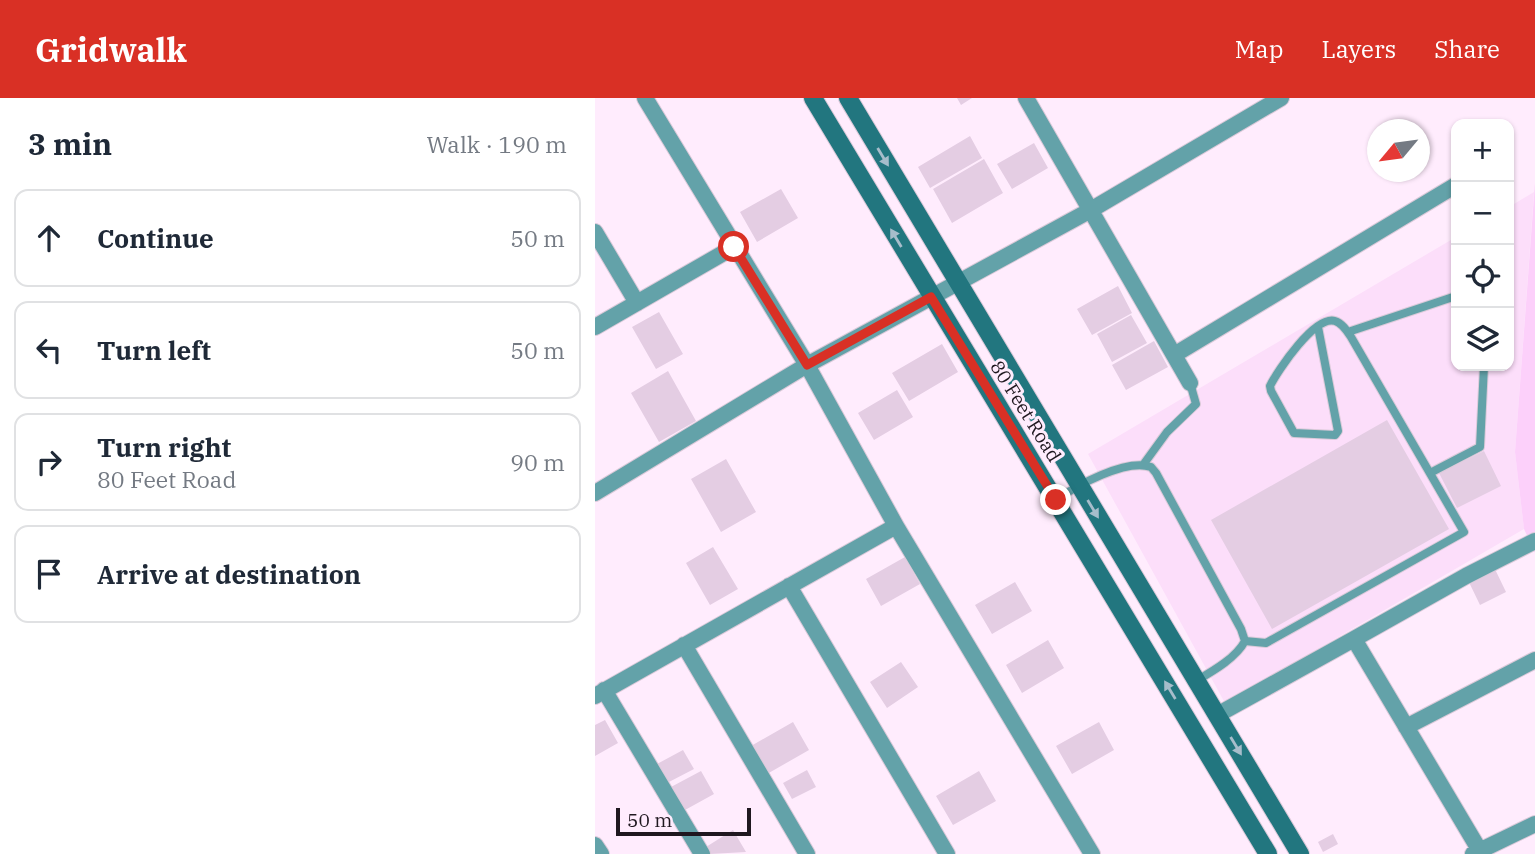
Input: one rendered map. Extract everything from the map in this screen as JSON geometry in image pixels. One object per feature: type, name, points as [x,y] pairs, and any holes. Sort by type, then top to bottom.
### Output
[{"type":"main road","name":"80 Feet Road","points":[[813,98],[1268,854]]},
{"type":"main road","name":"80 Feet Road","points":[[848,98],[1300,854]]},
{"type":"street","points":[[645,98],[807,365],[896,526],[1092,854]]},
{"type":"street","points":[[1026,98],[1190,383]]},
{"type":"street","points":[[595,493],[807,365],[1089,211],[1281,98]]},
{"type":"street","points":[[1174,355],[1451,189]]},
{"type":"street","points":[[595,232],[637,303]]},
{"type":"street","points":[[595,327],[734,247]]},
{"type":"street","points":[[702,854],[600,693],[896,526]]},
{"type":"street","points":[[1217,715],[1466,576],[1535,541]]},
{"type":"street","points":[[789,586],[947,854]]},
{"type":"street","points":[[1355,639],[1476,853],[1535,824]]},
{"type":"street","points":[[684,645],[807,854]]},
{"type":"street","points":[[1406,727],[1535,660]]},
{"type":"street","points":[[595,845],[601,854]]},
{"type":"lane","points":[[1348,332],[1451,298]]},
{"type":"lane","points":[[1245,641],[1266,643],[1464,532],[1348,332],[1335,321],[1318,327],[1305,335],[1270,388],[1294,433],[1335,435],[1338,431],[1318,327]]},
{"type":"lane","points":[[1430,473],[1480,447],[1484,371]]},
{"type":"lane","points":[[1143,465],[1167,432],[1196,404],[1190,383]]},
{"type":"lane","points":[[1056,500],[1079,485],[1135,465],[1151,467],[1156,473],[1245,641],[1214,671],[1196,681]]},
{"type":"shaded area","points":[[1535,183],[1535,553],[1524,529],[1515,452]]},
{"type":"shaded area","points":[[1534,192],[1515,452],[1524,529],[1225,703],[1088,454],[1451,240],[1451,371],[1514,371],[1514,204]]},
{"type":"building","points":[[957,98],[972,98],[961,105]]},
{"type":"building","points":[[970,136],[982,158],[930,188],[918,167]]},
{"type":"building","points":[[1034,143],[1048,168],[1012,189],[997,164]]},
{"type":"building","points":[[984,159],[1003,193],[952,223],[933,189]]},
{"type":"building","points":[[781,189],[798,218],[757,242],[740,212]]},
{"type":"building","points":[[1118,286],[1132,313],[1092,335],[1077,309]]},
{"type":"building","points":[[659,312],[683,354],[656,369],[632,327]]},
{"type":"building","points":[[1131,315],[1147,343],[1112,362],[1097,334]]},
{"type":"building","points":[[1154,341],[1168,367],[1126,390],[1112,365]]},
{"type":"building","points":[[942,344],[958,372],[909,401],[892,373]]},
{"type":"building","points":[[668,371],[696,421],[659,442],[631,393]]},
{"type":"building","points":[[897,390],[913,417],[874,440],[858,413]]},
{"type":"building","points":[[1387,420],[1449,529],[1272,629],[1211,520]]},
{"type":"building","points":[[1484,451],[1501,486],[1457,508],[1439,473]]},
{"type":"building","points":[[726,459],[756,512],[721,532],[691,479]]},
{"type":"building","points":[[713,547],[738,589],[710,605],[686,563]]},
{"type":"building","points":[[905,557],[920,584],[881,606],[866,579]]},
{"type":"building","points":[[1492,563],[1506,592],[1480,605],[1466,576]]},
{"type":"building","points":[[1015,582],[1032,611],[992,634],[975,605]]},
{"type":"building","points":[[1048,640],[1064,668],[1022,693],[1006,665]]},
{"type":"building","points":[[901,662],[918,687],[887,708],[870,682]]},
{"type":"building","points":[[605,720],[618,743],[595,756],[595,725]]},
{"type":"building","points":[[793,722],[809,750],[767,774],[751,746]]},
{"type":"building","points":[[1099,722],[1114,750],[1072,774],[1056,746]]},
{"type":"building","points":[[683,750],[694,769],[667,783],[657,764]]},
{"type":"building","points":[[807,770],[816,787],[792,799],[783,783]]},
{"type":"building","points":[[701,771],[714,794],[685,810],[671,787]]},
{"type":"building","points":[[979,771],[996,801],[953,825],[936,796]]},
{"type":"building","points":[[733,830],[746,852],[710,854],[706,847]]},
{"type":"building","points":[[1333,834],[1338,844],[1323,852],[1318,842]]},
{"type":"route","points":[[734,247],[807,365],[931,297],[1056,500]]}]
